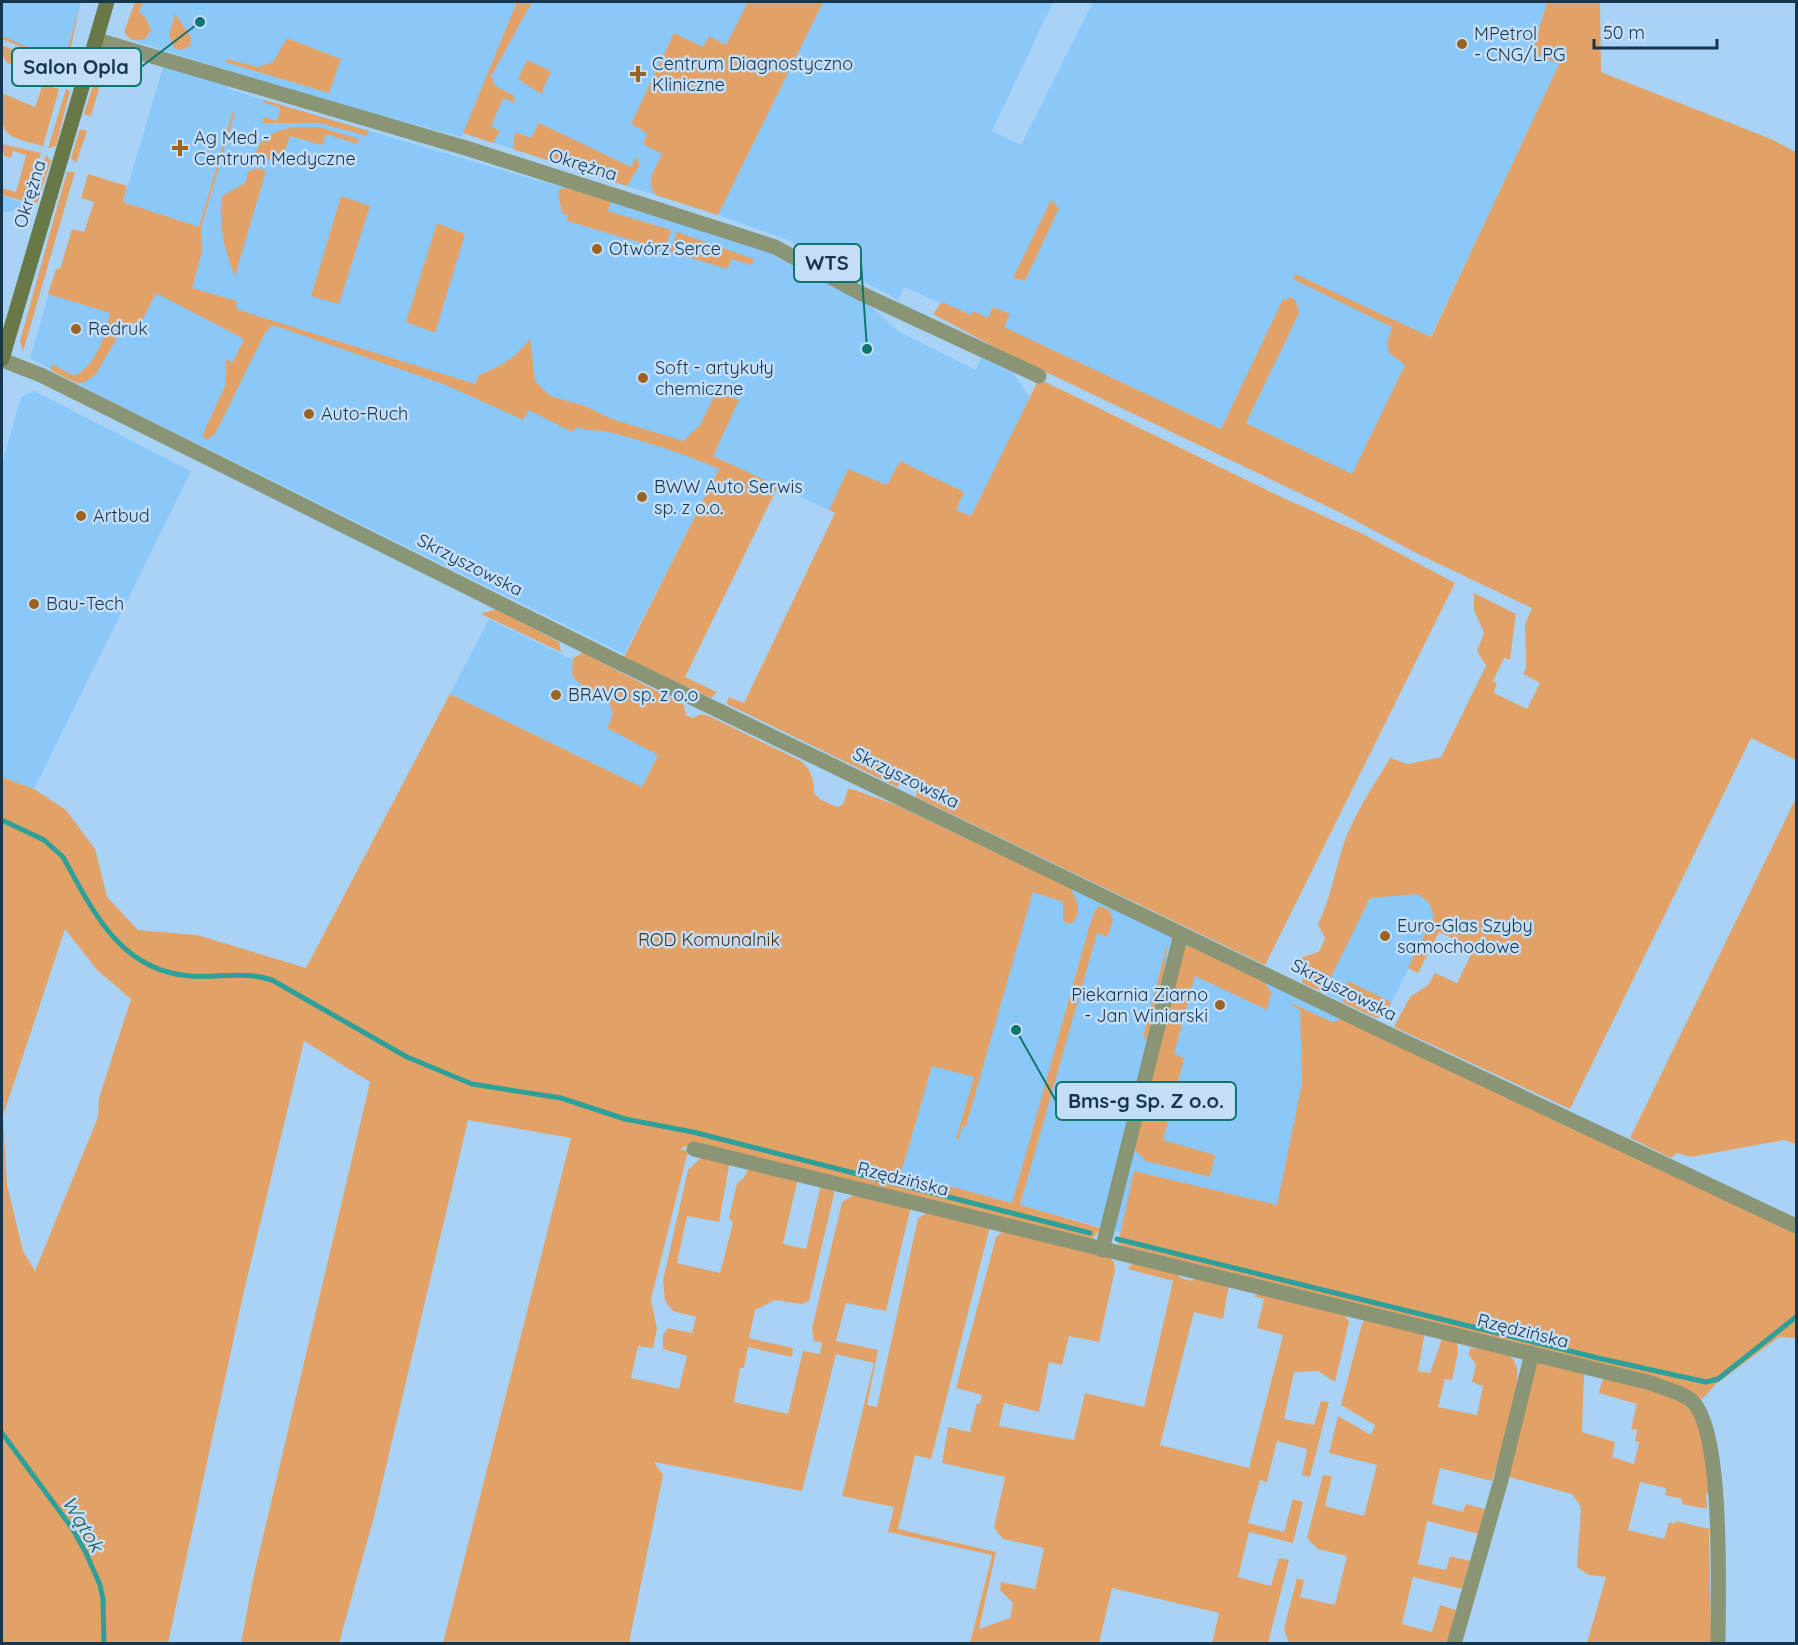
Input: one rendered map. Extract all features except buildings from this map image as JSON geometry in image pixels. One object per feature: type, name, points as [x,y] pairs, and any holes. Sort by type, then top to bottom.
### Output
[{"type":"street","name":"Okrężna","points":[[2,360],[107,2]]},
{"type":"street","name":"Okrężna","points":[[97,40],[469,149],[775,247],[860,293],[1040,376]]},
{"type":"street","name":"Skrzyszowska","points":[[2,360],[41,375],[606,656],[1181,934],[1797,1226]]},
{"type":"street","points":[[1102,1250],[1181,934]]},
{"type":"street","name":"Rzędzińska","points":[[694,1149],[1651,1383],[1693,1401],[1704,1420],[1712,1456],[1718,1644]]},
{"type":"street","points":[[1454,1644],[1501,1480],[1532,1353]]},
{"type":"shaded area","points":[[2,2],[81,2],[64,64],[2,36]]},
{"type":"shaded area","points":[[135,2],[1053,2],[992,131],[1021,145],[1093,2],[1547,2],[1532,53],[1560,63],[1354,498],[905,287],[898,300],[788,240],[718,215],[463,133],[461,137],[310,96],[131,40],[124,32]]},
{"type":"shaded area","points":[[163,67],[227,86],[228,89],[536,180],[625,203],[752,244],[864,300],[898,331],[976,370],[981,358],[1013,373],[1030,398],[946,565],[724,461],[624,654],[101,396],[30,358],[56,269],[135,284],[123,202]]},
{"type":"shaded area","points":[[2,195],[23,203],[27,202],[21,209],[2,213]]},
{"type":"shaded area","points":[[34,391],[191,471],[34,789],[2,777],[2,464],[21,397]]},
{"type":"shaded area","points":[[489,619],[679,712],[642,787],[450,694]]},
{"type":"shaded area","points":[[1389,860],[1448,888],[1385,1016],[1376,1018],[1320,991],[1326,987]]},
{"type":"shaded area","points":[[1035,871],[1514,1098],[1352,1290],[1119,1232],[901,1173],[932,1066],[973,1076]]},
{"type":"green space","points":[[135,2],[143,2],[139,12],[146,18],[151,30],[145,39],[131,40],[124,32]]},
{"type":"green space","points":[[517,2],[532,2],[491,76],[495,86],[513,95],[515,103],[503,98],[491,126],[500,131],[493,143],[463,133]]},
{"type":"green space","points":[[748,2],[823,2],[718,215],[656,195],[651,180],[662,154],[643,144],[647,133],[631,124],[674,33],[703,47],[709,36],[726,45]]},
{"type":"green space","points":[[1547,2],[1600,2],[1601,72],[1771,139],[1796,152],[1796,760],[1751,738],[1570,1109],[1394,1027],[1410,997],[1428,985],[1435,973],[1457,983],[1474,949],[1439,932],[1418,973],[1408,968],[1434,916],[1429,903],[1418,894],[1370,898],[1326,987],[1320,991],[1302,983],[1305,965],[1300,962],[1303,957],[1319,952],[1325,938],[1318,924],[1329,896],[1346,837],[1363,802],[1390,758],[1408,764],[1441,757],[1486,666],[1477,651],[1484,633],[1474,610],[1474,593],[1516,614],[1510,660],[1504,658],[1493,681],[1497,683],[1494,693],[1527,709],[1540,683],[1523,674],[1526,668],[1525,624],[1532,608],[1418,554],[1343,514],[1004,352],[933,314],[942,302],[971,315],[973,311],[988,318],[993,307],[1010,314],[1004,327],[1221,429],[1282,301],[1291,297],[1296,301],[1299,313],[1246,423],[1352,474],[1405,365],[1389,353],[1387,342],[1392,327],[1293,279],[1295,274],[1431,337],[1559,64],[1532,53]]},
{"type":"green space","points":[[80,5],[67,66],[2,39],[2,36],[64,63]]},
{"type":"green space","points":[[175,14],[191,37],[190,46],[181,50],[174,48],[169,35]]},
{"type":"green space","points":[[287,38],[341,59],[329,93],[225,62],[227,59],[258,67],[273,62]]},
{"type":"green space","points":[[2,45],[58,70],[64,74],[62,79],[7,63],[2,54]]},
{"type":"green space","points":[[109,54],[91,116],[84,114],[100,63]]},
{"type":"green space","points":[[527,60],[551,71],[541,94],[518,79]]},
{"type":"green space","points":[[43,84],[59,89],[43,146],[11,136],[6,132],[2,118],[2,93],[35,107]]},
{"type":"green space","points":[[66,89],[70,91],[56,146],[48,148]]},
{"type":"green space","points":[[264,100],[369,131],[367,136],[319,123],[262,123],[264,117],[277,121],[280,108],[263,102]]},
{"type":"green space","points":[[233,110],[234,116],[201,228],[202,252],[192,288],[237,301],[236,309],[475,384],[479,375],[508,361],[530,338],[535,381],[550,396],[585,406],[612,419],[683,441],[700,425],[716,392],[739,400],[713,456],[778,486],[685,677],[717,692],[711,698],[624,657],[719,469],[665,448],[609,432],[577,427],[572,432],[529,410],[523,420],[446,385],[276,326],[270,327],[264,335],[215,434],[207,439],[202,436],[225,386],[226,359],[233,362],[244,339],[156,293],[142,321],[121,331],[96,374],[85,382],[76,383],[51,370],[52,364],[74,376],[82,371],[99,349],[110,313],[48,294],[56,269],[60,269],[72,229],[84,232],[94,202],[81,198],[88,174],[127,186],[123,202],[199,227]]},
{"type":"green space","points":[[539,123],[631,167],[637,156],[639,166],[627,186],[513,149],[515,132],[531,138]]},
{"type":"green space","points":[[296,127],[319,127],[359,139],[357,144],[326,134],[322,145],[290,136],[281,162],[255,156],[265,138],[276,132]]},
{"type":"green space","points":[[80,129],[87,131],[76,163],[71,158]]},
{"type":"green space","points":[[2,144],[41,153],[27,202],[2,195],[2,188],[16,192],[26,155],[13,151],[11,158],[4,156]]},
{"type":"green space","points":[[46,155],[51,161],[37,203],[32,202]]},
{"type":"green space","points":[[256,168],[266,171],[235,276],[223,237],[222,196],[245,183],[248,172]]},
{"type":"green space","points":[[67,172],[75,172],[23,352],[20,341]]},
{"type":"green space","points":[[566,188],[611,199],[608,211],[671,230],[665,250],[567,221],[568,215],[562,213],[558,193],[560,189]]},
{"type":"green space","points":[[341,196],[370,206],[339,304],[311,296]]},
{"type":"green space","points":[[1051,200],[1059,208],[1025,281],[1013,278]]},
{"type":"green space","points":[[437,223],[465,234],[435,333],[406,322]]},
{"type":"green space","points":[[677,232],[754,259],[752,265],[731,259],[728,269],[670,252]]},
{"type":"green space","points":[[1039,379],[1279,496],[1361,533],[1455,583],[1265,965],[916,797],[917,789],[902,781],[897,787],[727,704],[728,697],[744,703],[835,513],[829,510],[848,469],[887,485],[900,461],[964,492],[956,510],[971,516]]},
{"type":"green space","points":[[496,609],[559,642],[561,652],[481,614]]},
{"type":"green space","name":"ROD Komunalnik","points":[[583,653],[684,705],[686,715],[693,718],[701,714],[709,716],[801,761],[812,776],[814,793],[821,800],[838,807],[843,804],[848,789],[855,790],[896,805],[1070,888],[1077,902],[1078,911],[1071,924],[1063,921],[1063,902],[1033,892],[966,1126],[962,1126],[959,1139],[956,1139],[974,1077],[932,1066],[901,1173],[1012,1203],[1095,910],[1100,906],[1109,910],[1113,920],[1107,937],[1097,933],[1020,1205],[1101,1228],[1093,1238],[1079,1238],[692,1143],[680,1149],[688,1151],[651,1299],[657,1329],[653,1348],[638,1346],[631,1378],[679,1389],[687,1356],[663,1349],[663,1335],[668,1328],[692,1333],[696,1317],[673,1311],[665,1301],[663,1280],[688,1170],[704,1155],[730,1161],[719,1222],[687,1216],[677,1263],[720,1273],[733,1223],[729,1218],[737,1183],[743,1179],[750,1166],[798,1178],[783,1244],[806,1249],[821,1184],[832,1186],[834,1194],[809,1301],[801,1304],[775,1300],[755,1310],[749,1338],[793,1348],[792,1357],[748,1347],[744,1368],[740,1368],[734,1402],[788,1414],[803,1351],[820,1354],[822,1343],[814,1341],[812,1328],[842,1202],[857,1193],[911,1206],[886,1311],[846,1303],[836,1341],[878,1350],[867,1405],[877,1407],[918,1218],[931,1211],[990,1226],[931,1459],[915,1455],[898,1529],[996,1552],[979,1629],[1010,1618],[1013,1603],[1000,1590],[1001,1582],[1035,1589],[1044,1548],[1003,1539],[994,1528],[1005,1477],[942,1463],[948,1427],[970,1432],[977,1403],[980,1404],[982,1395],[956,1388],[996,1237],[1005,1230],[1108,1256],[1114,1262],[1115,1270],[1099,1342],[1069,1336],[1062,1365],[1049,1362],[1039,1412],[1004,1403],[999,1426],[1074,1440],[1085,1393],[1144,1407],[1173,1281],[1128,1269],[1133,1262],[1178,1272],[1180,1278],[1191,1281],[1199,1277],[1229,1284],[1223,1319],[1194,1312],[1160,1445],[1249,1468],[1283,1335],[1257,1328],[1264,1299],[1253,1296],[1265,1292],[1345,1315],[1349,1322],[1335,1382],[1318,1371],[1294,1372],[1284,1419],[1314,1425],[1321,1401],[1329,1402],[1310,1477],[1302,1475],[1307,1449],[1277,1441],[1267,1482],[1260,1480],[1248,1523],[1284,1532],[1293,1499],[1303,1502],[1293,1543],[1249,1532],[1238,1577],[1271,1586],[1279,1558],[1289,1560],[1268,1643],[1212,1643],[1219,1613],[1112,1588],[1099,1643],[970,1643],[992,1555],[888,1532],[894,1507],[842,1496],[874,1363],[836,1354],[802,1491],[654,1462],[663,1475],[629,1643],[443,1643],[571,1138],[468,1120],[375,1513],[339,1643],[241,1643],[253,1579],[370,1082],[304,1041],[244,1291],[168,1643],[2,1643],[2,777],[34,789],[66,810],[95,849],[107,897],[138,930],[197,935],[306,968],[450,694],[642,787],[658,755],[607,728],[611,719],[611,708],[572,675],[573,658]],"holes":[[[65,929],[97,970],[131,999],[99,1098],[98,1117],[35,1271],[23,1251],[7,1185],[3,1116]]]},
{"type":"green space","points":[[1796,798],[1796,1144],[1784,1140],[1691,1157],[1677,1153],[1671,1158],[1630,1138]]},
{"type":"green space","points":[[1168,941],[1160,1002],[1149,1039],[1143,1037]]},
{"type":"green space","points":[[1188,944],[1263,979],[1271,993],[1267,1010],[1195,976],[1174,1054],[1184,1058],[1163,1140],[1215,1155],[1210,1177],[1146,1161],[1132,1147],[1182,952]]},
{"type":"green space","points":[[1348,981],[1391,1002],[1385,1016],[1376,1018],[1344,1003],[1341,995]]},
{"type":"green space","points":[[1289,1002],[1332,1022],[1347,1018],[1796,1234],[1796,1338],[1779,1337],[1715,1385],[1702,1399],[1675,1385],[1129,1249],[1118,1244],[1134,1171],[1277,1205],[1302,1083],[1300,1011]]},
{"type":"green space","points":[[1368,1317],[1425,1331],[1418,1371],[1430,1373],[1443,1336],[1457,1339],[1458,1352],[1452,1380],[1445,1379],[1438,1407],[1477,1415],[1483,1386],[1472,1382],[1476,1364],[1468,1354],[1471,1348],[1497,1350],[1507,1354],[1516,1366],[1516,1397],[1512,1416],[1492,1481],[1440,1468],[1432,1504],[1463,1512],[1466,1504],[1485,1509],[1478,1534],[1427,1521],[1418,1564],[1446,1570],[1450,1556],[1470,1561],[1462,1589],[1413,1577],[1402,1624],[1432,1632],[1440,1605],[1456,1610],[1447,1643],[1289,1643],[1284,1629],[1297,1578],[1304,1580],[1300,1597],[1335,1605],[1347,1556],[1318,1549],[1307,1538],[1323,1475],[1332,1476],[1325,1506],[1364,1516],[1377,1465],[1329,1453],[1338,1416],[1371,1435],[1375,1425],[1341,1405],[1362,1323]]},
{"type":"green space","points":[[1538,1359],[1584,1373],[1582,1432],[1615,1442],[1612,1457],[1634,1464],[1639,1442],[1635,1441],[1637,1430],[1631,1429],[1637,1404],[1599,1393],[1602,1381],[1608,1376],[1660,1391],[1684,1404],[1693,1412],[1702,1431],[1705,1448],[1709,1492],[1706,1494],[1707,1509],[1682,1504],[1682,1499],[1665,1495],[1666,1488],[1640,1482],[1628,1530],[1664,1539],[1669,1522],[1675,1524],[1676,1521],[1709,1529],[1711,1643],[1587,1643],[1606,1577],[1589,1575],[1577,1567],[1581,1507],[1572,1494],[1506,1476]]},
{"type":"waterway","points":[[2,820],[44,840],[63,857],[86,898],[112,935],[145,963],[166,972],[190,976],[241,975],[272,980],[407,1057],[472,1084],[561,1098],[625,1119],[693,1132],[1090,1233]]},
{"type":"waterway","points":[[1117,1239],[1598,1358],[1706,1382],[1718,1379],[1796,1317]]},
{"type":"waterway","name":"Wątok","points":[[2,1433],[72,1528],[86,1553],[100,1585],[103,1599],[104,1644]]},
{"type":"place","name":"Salon Opla","points":[[200,22]]},
{"type":"place","name":"MPetrol - CNG/LPG","points":[[1462,44]]},
{"type":"place","name":"Centrum Diagnostyczno Kliniczne","points":[[638,74]]},
{"type":"place","name":"Ag Med - Centrum Medyczne","points":[[180,148]]},
{"type":"place","name":"Otwórz Serce","points":[[597,249]]},
{"type":"place","name":"Redruk","points":[[76,329]]},
{"type":"place","name":"WTS","points":[[867,349]]},
{"type":"place","name":"Soft - artykuły chemiczne","points":[[643,378]]},
{"type":"place","name":"Auto-Ruch","points":[[309,414]]},
{"type":"place","name":"BWW Auto Serwis sp. z o.o.","points":[[642,497]]},
{"type":"place","name":"Artbud","points":[[81,516]]},
{"type":"place","name":"Bau-Tech","points":[[34,604]]},
{"type":"place","name":"BRAVO sp. z o.o","points":[[556,695]]},
{"type":"place","name":"Euro-Glas Szyby samochodowe","points":[[1385,936]]},
{"type":"place","name":"Piekarnia Ziarno - Jan Winiarski","points":[[1220,1005]]},
{"type":"place","name":"Bms-g Sp. Z o.o.","points":[[1016,1030]]}]
